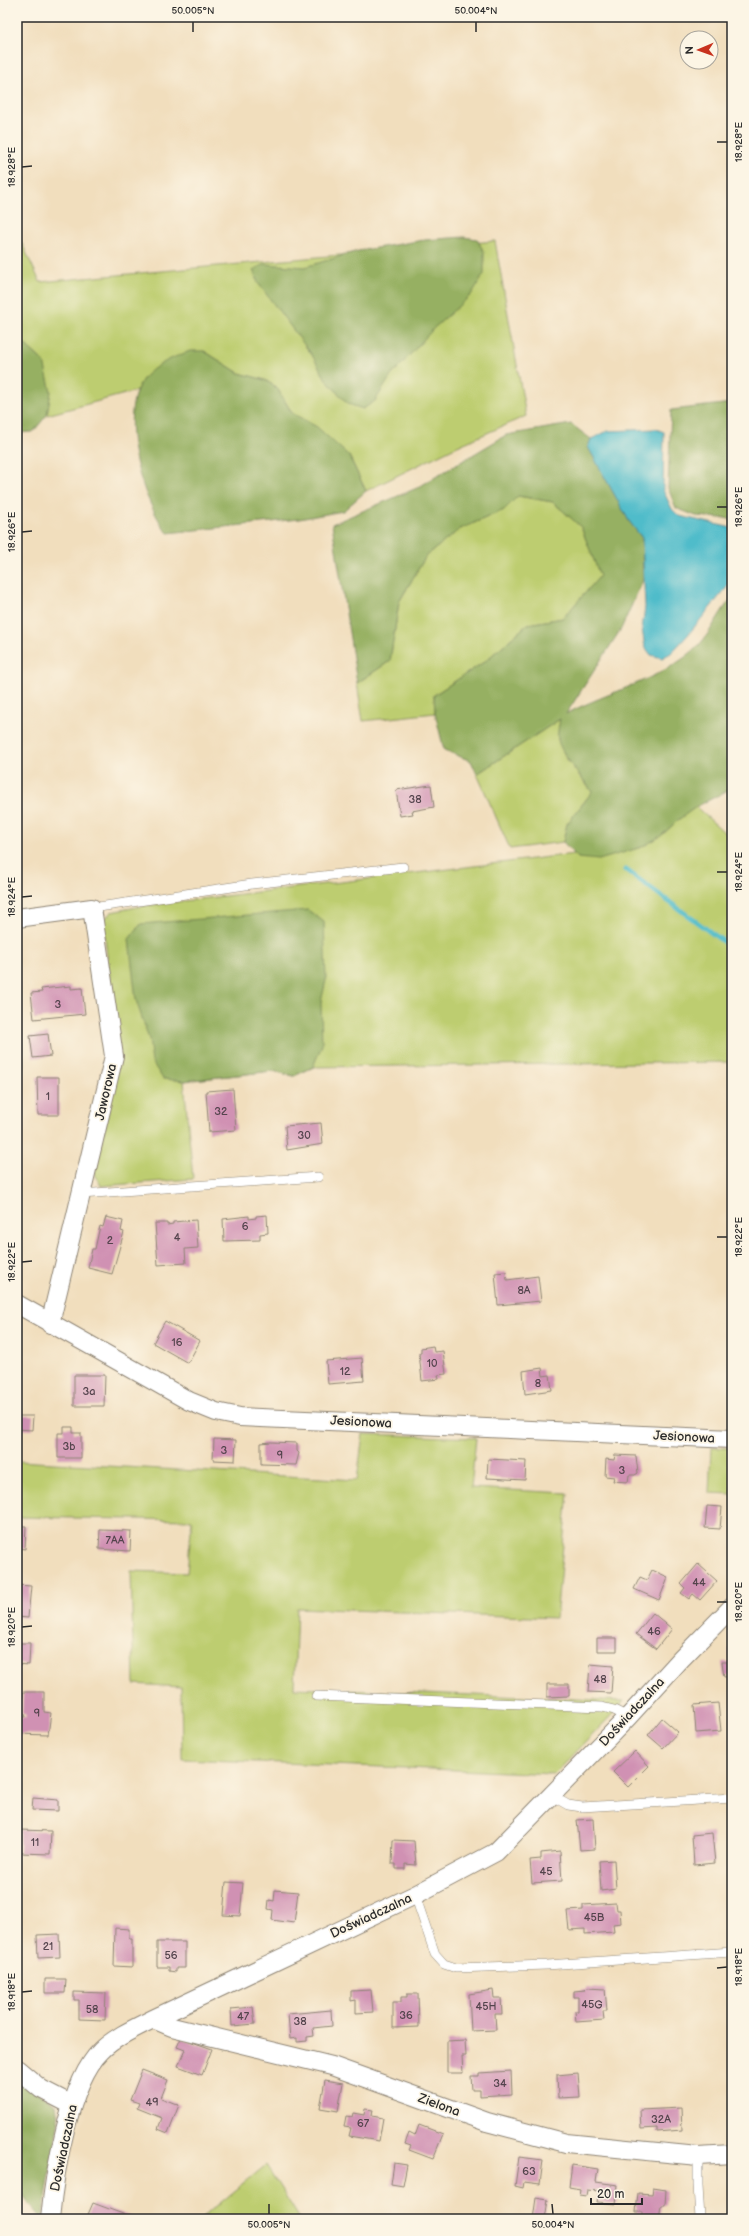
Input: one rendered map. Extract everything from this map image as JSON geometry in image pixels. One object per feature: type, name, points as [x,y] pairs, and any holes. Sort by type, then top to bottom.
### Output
[{"type":"street","points":[[17,918],[92,908]]},
{"type":"street","name":"Jaworowa","points":[[50,1324],[114,1056],[92,908]]},
{"type":"street","name":"Jesionowa","points":[[17,1304],[50,1324],[189,1401],[216,1412],[240,1416],[732,1439]]},
{"type":"street","name":"Doświadczalna","points":[[50,2219],[56,2178],[72,2104],[84,2076],[100,2051],[128,2031],[415,1895],[496,1852],[628,1718],[681,1659],[732,1607]]},
{"type":"street","name":"Zielona","points":[[153,2019],[172,2027],[332,2066],[487,2122],[566,2143],[698,2156],[732,2154]]},
{"type":"street","points":[[17,2069],[41,2089],[72,2104]]},
{"type":"lane","points":[[92,908],[252,884],[403,867]]},
{"type":"lane","points":[[82,1194],[318,1177]]},
{"type":"lane","points":[[316,1696],[602,1707],[614,1710],[628,1718]]},
{"type":"lane","points":[[552,1796],[568,1805],[582,1807],[732,1798]]},
{"type":"lane","points":[[415,1895],[435,1954],[444,1964],[456,1968],[547,1964],[732,1952]]},
{"type":"lane","points":[[698,2156],[700,2219]]},
{"type":"green space","points":[[17,233],[40,282],[495,241],[526,416],[453,448],[366,491],[349,456],[292,413],[277,388],[265,380],[239,373],[204,351],[143,379],[136,391],[47,415],[44,362],[17,337]]},
{"type":"green space","points":[[464,237],[477,239],[484,252],[484,274],[471,295],[434,328],[391,376],[375,401],[363,409],[348,404],[327,381],[312,355],[258,283],[253,270],[264,264],[305,267],[358,251],[424,240]]},
{"type":"green space","points":[[17,337],[44,362],[51,392],[47,415],[33,432],[17,433]]},
{"type":"green space","points":[[190,351],[204,351],[239,373],[265,380],[277,388],[292,413],[317,427],[349,456],[366,491],[343,511],[299,519],[168,533],[158,519],[141,480],[135,458],[132,435],[132,414],[135,395],[143,379],[165,362]]},
{"type":"green space","points":[[732,403],[732,519],[696,516],[676,508],[668,488],[671,410]]},
{"type":"green space","points":[[571,424],[591,439],[588,447],[629,521],[642,538],[643,580],[621,629],[566,714],[653,676],[685,657],[704,640],[723,609],[732,598],[732,788],[696,807],[678,820],[661,836],[642,847],[599,860],[578,858],[563,842],[567,824],[592,792],[567,758],[559,744],[558,734],[560,719],[477,774],[471,761],[444,750],[435,713],[434,695],[484,662],[528,624],[563,618],[600,576],[581,527],[553,502],[518,496],[504,510],[460,529],[426,556],[399,602],[390,661],[357,683],[332,524],[417,488],[506,435]]},
{"type":"green space","points":[[518,496],[553,502],[581,527],[601,576],[563,618],[528,624],[484,662],[434,695],[435,713],[363,721],[357,683],[390,661],[399,602],[426,556],[460,529],[504,510]]},
{"type":"green space","points":[[560,719],[558,739],[566,758],[592,792],[567,824],[563,842],[510,849],[477,774]]},
{"type":"green space","points":[[696,807],[732,839],[732,1062],[314,1067],[294,1076],[273,1071],[184,1081],[193,1179],[101,1186],[95,1174],[119,1058],[103,921],[111,912],[142,906],[574,854],[578,858],[661,836],[681,817]]},
{"type":"green space","points":[[308,910],[324,922],[326,980],[321,1002],[322,1045],[313,1067],[294,1076],[273,1071],[184,1081],[163,1079],[152,1062],[149,1039],[136,1000],[129,939],[141,924]]},
{"type":"green space","points":[[17,994],[24,1068],[17,1067]]},
{"type":"green space","points":[[363,1434],[476,1438],[471,1488],[568,1493],[556,1618],[297,1608],[294,1688],[625,1701],[555,1774],[182,1759],[181,1687],[134,1684],[131,1571],[187,1573],[192,1520],[17,1517],[17,1461],[357,1480]]},
{"type":"green space","points":[[711,1448],[732,1448],[732,1494],[709,1493]]},
{"type":"green space","points":[[17,2079],[56,2105],[59,2125],[42,2219],[17,2188]]},
{"type":"green space","points":[[266,2165],[300,2219],[202,2219],[202,2218]]},
{"type":"water","points":[[656,429],[664,432],[663,490],[672,509],[679,516],[732,528],[732,581],[687,636],[671,653],[662,658],[651,655],[645,647],[642,629],[645,607],[642,538],[629,521],[588,447],[591,439],[608,431]]},
{"type":"building","points":[[431,785],[434,807],[412,811],[413,814],[400,816],[396,790]]},
{"type":"building","points":[[71,986],[71,989],[82,988],[85,1014],[34,1019],[31,993],[42,992],[41,989]]},
{"type":"building","points":[[48,1034],[51,1056],[33,1058],[30,1036]]},
{"type":"building","points":[[37,1077],[59,1077],[59,1115],[38,1115]]},
{"type":"building","points":[[233,1089],[236,1130],[209,1132],[206,1091]]},
{"type":"building","points":[[321,1123],[323,1144],[287,1150],[285,1126]]},
{"type":"building","points":[[267,1215],[268,1233],[260,1234],[260,1240],[224,1241],[223,1219],[249,1216],[249,1219],[256,1218],[256,1216]]},
{"type":"building","points":[[106,1217],[123,1221],[121,1231],[124,1232],[112,1274],[88,1268],[92,1249],[95,1249],[100,1226],[103,1227]]},
{"type":"building","points":[[196,1220],[198,1248],[185,1249],[186,1263],[158,1265],[155,1223],[167,1223],[167,1225],[173,1224],[173,1222]]},
{"type":"building","points":[[506,1272],[507,1280],[538,1276],[541,1301],[498,1305],[495,1273]]},
{"type":"building","points":[[165,1321],[200,1341],[188,1363],[153,1343]]},
{"type":"building","points":[[433,1346],[434,1352],[443,1351],[446,1374],[438,1375],[439,1379],[422,1381],[419,1353],[421,1353],[421,1348]]},
{"type":"building","points":[[362,1358],[364,1381],[328,1384],[326,1361]]},
{"type":"building","points":[[542,1368],[543,1376],[550,1375],[552,1390],[525,1394],[523,1371]]},
{"type":"building","points":[[74,1375],[105,1375],[104,1406],[74,1406]]},
{"type":"building","points":[[17,1416],[33,1416],[32,1430],[17,1429]]},
{"type":"building","points":[[64,1427],[73,1427],[73,1433],[81,1433],[81,1458],[58,1458],[58,1433],[64,1433]]},
{"type":"building","points":[[214,1439],[236,1440],[235,1461],[213,1460]]},
{"type":"building","points":[[261,1443],[297,1443],[297,1451],[299,1453],[296,1465],[261,1464]]},
{"type":"building","points":[[615,1455],[636,1456],[638,1473],[635,1475],[629,1475],[628,1482],[613,1481],[614,1477],[605,1476],[606,1459],[614,1460]]},
{"type":"building","points":[[488,1459],[526,1461],[525,1480],[487,1478]]},
{"type":"building","points":[[707,1506],[722,1507],[720,1529],[705,1528]]},
{"type":"building","points":[[17,1526],[26,1526],[25,1549],[17,1548]]},
{"type":"building","points":[[100,1530],[131,1531],[130,1551],[99,1549]]},
{"type":"building","points":[[698,1564],[717,1581],[700,1600],[693,1594],[689,1599],[681,1593],[685,1588],[681,1584]]},
{"type":"building","points":[[652,1570],[668,1577],[659,1600],[634,1589],[640,1577],[647,1580]]},
{"type":"building","points":[[17,1585],[31,1586],[28,1618],[17,1617]]},
{"type":"building","points":[[653,1613],[672,1629],[656,1649],[636,1634]]},
{"type":"building","points":[[597,1638],[617,1638],[617,1651],[597,1651]]},
{"type":"building","points":[[17,1643],[30,1643],[29,1665],[17,1664]]},
{"type":"building","points":[[732,1648],[732,1676],[724,1677],[722,1662],[730,1662],[729,1649]]},
{"type":"building","points":[[590,1664],[613,1666],[611,1693],[588,1692]]},
{"type":"building","points":[[547,1684],[569,1684],[569,1696],[547,1697]]},
{"type":"building","points":[[23,1692],[44,1692],[44,1712],[51,1713],[48,1735],[17,1734],[17,1717],[26,1717],[25,1714],[22,1714]]},
{"type":"building","points":[[718,1703],[721,1731],[696,1733],[694,1705]]},
{"type":"building","points":[[662,1718],[678,1732],[663,1748],[648,1735]]},
{"type":"building","points":[[635,1751],[649,1766],[628,1787],[613,1772]]},
{"type":"building","points":[[33,1798],[58,1800],[58,1811],[32,1810]]},
{"type":"building","points":[[593,1819],[595,1849],[580,1850],[577,1820]]},
{"type":"building","points":[[20,1830],[51,1831],[50,1854],[20,1853]]},
{"type":"building","points":[[712,1833],[715,1863],[694,1865],[692,1835]]},
{"type":"building","points":[[393,1840],[414,1841],[416,1865],[405,1864],[405,1869],[396,1869],[396,1864],[392,1864]]},
{"type":"building","points":[[560,1851],[562,1881],[532,1883],[530,1860],[541,1859],[541,1853]]},
{"type":"building","points":[[614,1860],[616,1889],[601,1891],[599,1861]]},
{"type":"building","points":[[226,1882],[243,1883],[240,1916],[223,1915]]},
{"type":"building","points":[[275,1890],[298,1892],[294,1923],[272,1920],[273,1910],[268,1909],[269,1900],[274,1901]]},
{"type":"building","points":[[616,1903],[617,1910],[620,1910],[621,1923],[613,1924],[614,1932],[585,1934],[585,1929],[569,1930],[567,1911],[583,1910],[583,1905]]},
{"type":"building","points":[[115,1928],[129,1929],[129,1939],[132,1939],[132,1967],[114,1966]]},
{"type":"building","points":[[59,1934],[60,1957],[38,1958],[37,1935]]},
{"type":"building","points":[[157,1942],[185,1942],[185,1968],[176,1968],[176,1972],[169,1971],[169,1967],[157,1967]]},
{"type":"building","points":[[45,1979],[66,1979],[65,1993],[45,1993]]},
{"type":"building","points":[[729,1982],[732,1982],[732,2007],[730,2007]]},
{"type":"building","points":[[587,1988],[605,1989],[607,2011],[603,2011],[604,2020],[576,2022],[575,2011],[578,2011],[578,1997],[574,1997],[574,1991],[585,1990]]},
{"type":"building","points":[[371,1990],[373,2012],[356,2013],[356,2000],[351,2001],[351,1991]]},
{"type":"building","points":[[493,1990],[494,1998],[501,1998],[502,2014],[495,2014],[496,2030],[471,2031],[469,1994]]},
{"type":"building","points":[[74,1992],[106,1993],[105,2020],[79,2019],[79,2000],[74,2000]]},
{"type":"building","points":[[407,1994],[418,1994],[419,2027],[393,2028],[393,2002],[401,2002],[401,1997],[407,1997]]},
{"type":"building","points":[[253,2007],[255,2024],[232,2026],[231,2009]]},
{"type":"building","points":[[331,2010],[332,2026],[313,2028],[314,2036],[307,2037],[307,2041],[297,2042],[297,2038],[290,2039],[288,2014]]},
{"type":"building","points":[[181,2038],[212,2049],[202,2075],[178,2066],[185,2050],[177,2047]]},
{"type":"building","points":[[465,2040],[466,2056],[462,2056],[463,2073],[447,2073],[447,2041]]},
{"type":"building","points":[[142,2070],[168,2080],[161,2098],[179,2105],[168,2133],[158,2129],[162,2118],[137,2108],[139,2103],[130,2100]]},
{"type":"building","points":[[511,2071],[512,2094],[480,2096],[480,2090],[472,2090],[471,2076],[479,2076],[479,2073]]},
{"type":"building","points":[[578,2073],[580,2097],[558,2098],[557,2075]]},
{"type":"building","points":[[325,2080],[343,2083],[338,2111],[320,2108]]},
{"type":"building","points":[[681,2108],[682,2130],[657,2132],[657,2128],[641,2129],[640,2110]]},
{"type":"building","points":[[365,2109],[373,2110],[372,2116],[383,2118],[379,2141],[349,2136],[351,2128],[344,2127],[346,2116],[352,2117],[353,2113],[364,2115]]},
{"type":"building","points":[[419,2125],[443,2134],[433,2159],[409,2150],[411,2146],[405,2144],[409,2133],[415,2136]]},
{"type":"building","points":[[519,2157],[543,2160],[540,2184],[524,2182],[523,2188],[515,2186]]},
{"type":"building","points":[[394,2163],[407,2165],[403,2186],[391,2184]]},
{"type":"building","points":[[572,2165],[598,2169],[596,2182],[618,2185],[616,2204],[597,2202],[599,2191],[587,2190],[586,2196],[579,2195],[580,2189],[569,2187]]},
{"type":"building","points":[[653,2188],[666,2190],[665,2205],[661,2205],[659,2219],[643,2218],[643,2212],[636,2212],[638,2193],[652,2194]]},
{"type":"building","points":[[536,2198],[548,2200],[545,2219],[533,2219]]},
{"type":"building","points":[[93,2203],[131,2217],[130,2219],[86,2219]]},
{"type":"waterway","points":[[626,870],[732,948]]}]
